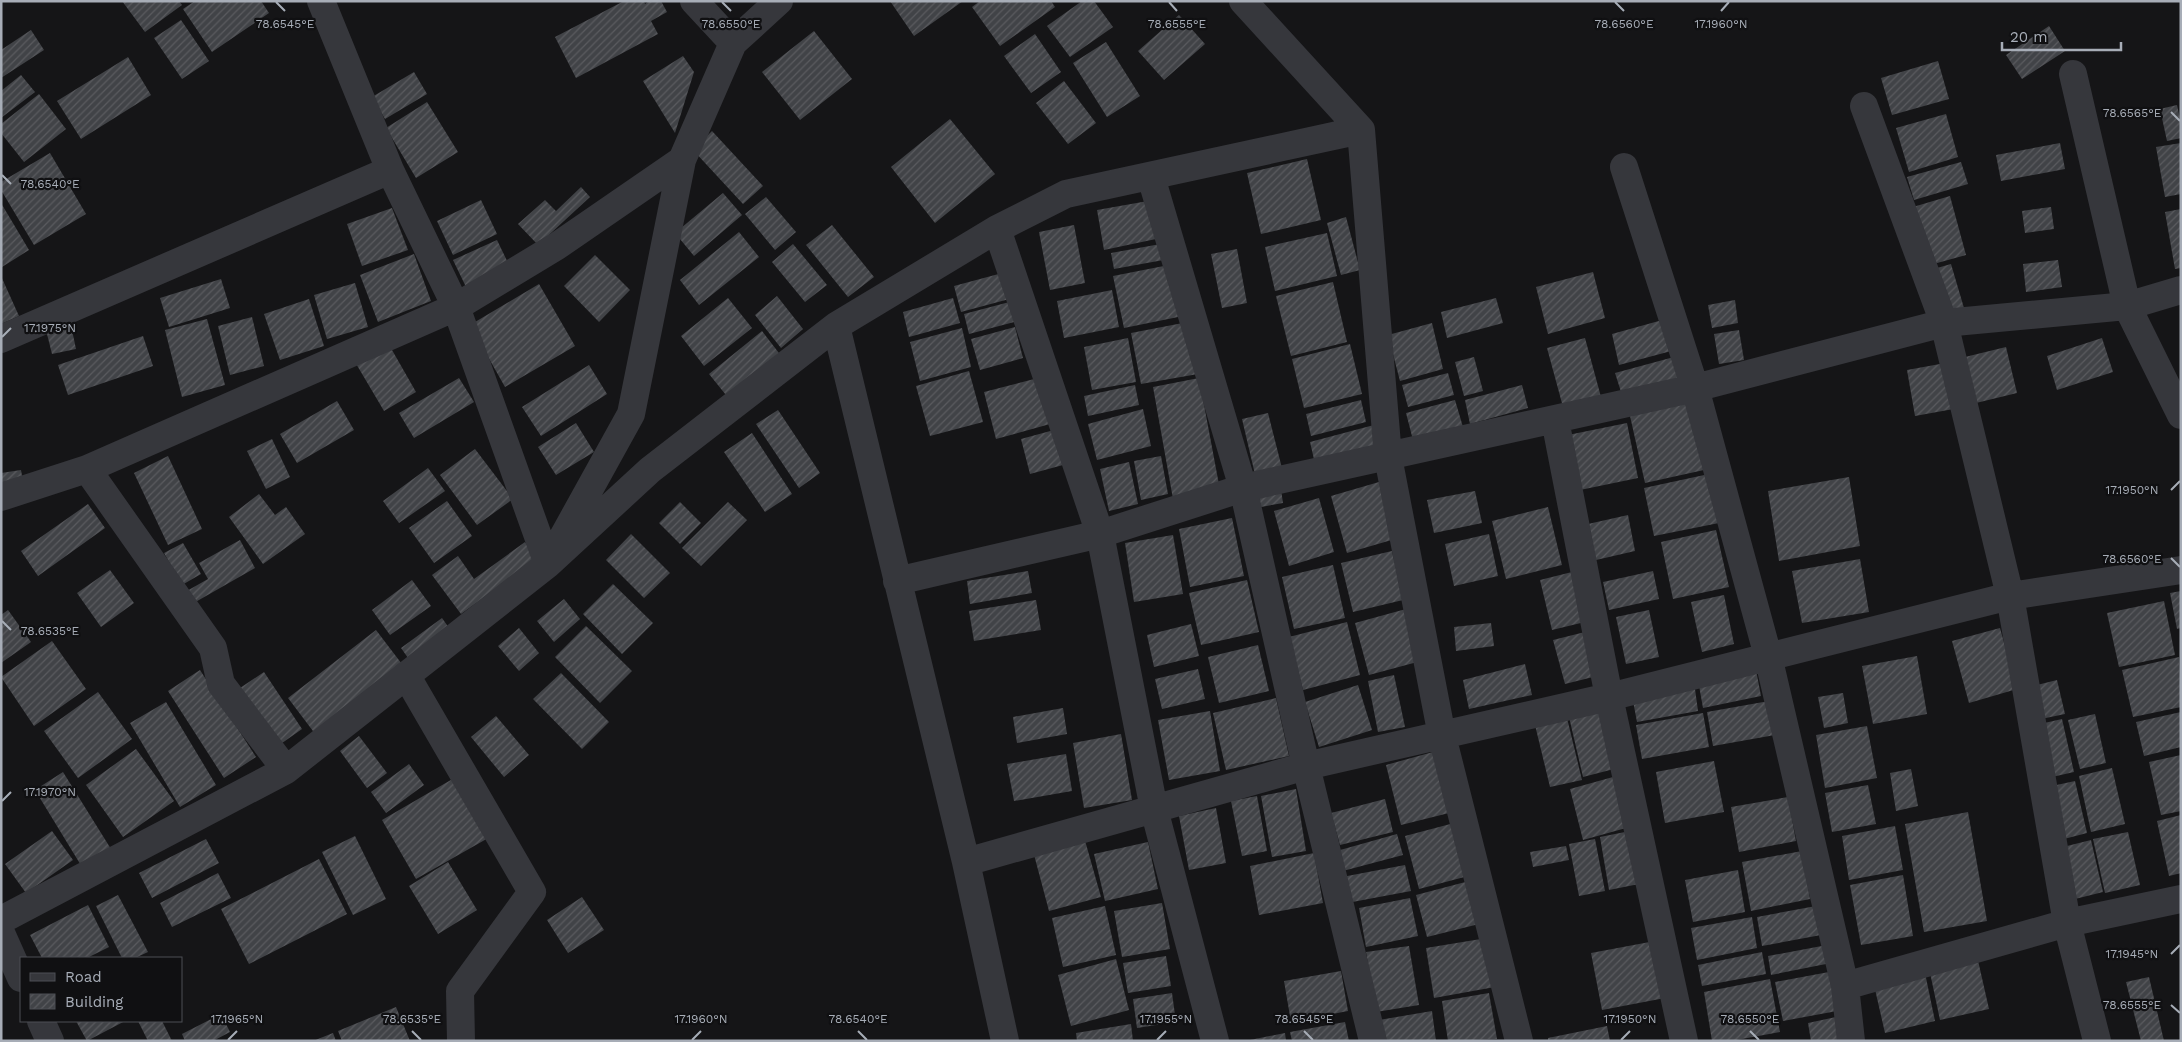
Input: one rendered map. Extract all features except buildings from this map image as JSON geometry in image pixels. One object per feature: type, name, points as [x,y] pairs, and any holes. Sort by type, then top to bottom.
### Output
[{"type":"street","points":[[321,1],[390,170],[456,307],[548,564]]},
{"type":"street","points":[[694,1],[733,43]]},
{"type":"street","points":[[548,564],[631,414],[682,160],[733,43],[779,1]]},
{"type":"street","points":[[1243,1],[1361,130],[1388,457],[1442,736],[1519,1041]]},
{"type":"street","points":[[2073,74],[2128,306],[2181,415]]},
{"type":"street","points":[[1864,106],[1944,323],[2010,596],[2067,923],[2096,1041]]},
{"type":"street","points":[[1,920],[286,770],[548,564],[650,470],[836,326],[996,229],[1066,194],[1361,130]]},
{"type":"street","points":[[1,497],[87,469],[456,307],[557,246],[682,160]]},
{"type":"street","points":[[1624,167],[1696,388],[1768,656],[1845,986],[1851,1041]]},
{"type":"street","points":[[1,339],[390,170]]},
{"type":"street","points":[[1151,177],[1243,488],[1306,766],[1373,1041]]},
{"type":"street","points":[[996,229],[1100,534],[1154,809],[1215,1041]]},
{"type":"street","points":[[897,580],[1100,534],[1243,488],[1696,388],[1944,323],[2128,306],[2181,290]]},
{"type":"street","points":[[836,326],[966,862],[1005,1041]]},
{"type":"street","points":[[1554,420],[1609,698],[1684,1041]]},
{"type":"street","points":[[87,469],[213,648],[220,684],[286,770]]},
{"type":"street","points":[[966,862],[1306,766],[1609,698],[1768,656],[2010,596],[2181,570]]},
{"type":"street","points":[[406,674],[532,892],[460,990],[461,1041]]},
{"type":"street","points":[[1845,986],[2067,923],[2181,899]]},
{"type":"street","points":[[1,933],[20,976]]},
{"type":"street","points":[[41,1022],[50,1041]]}]
